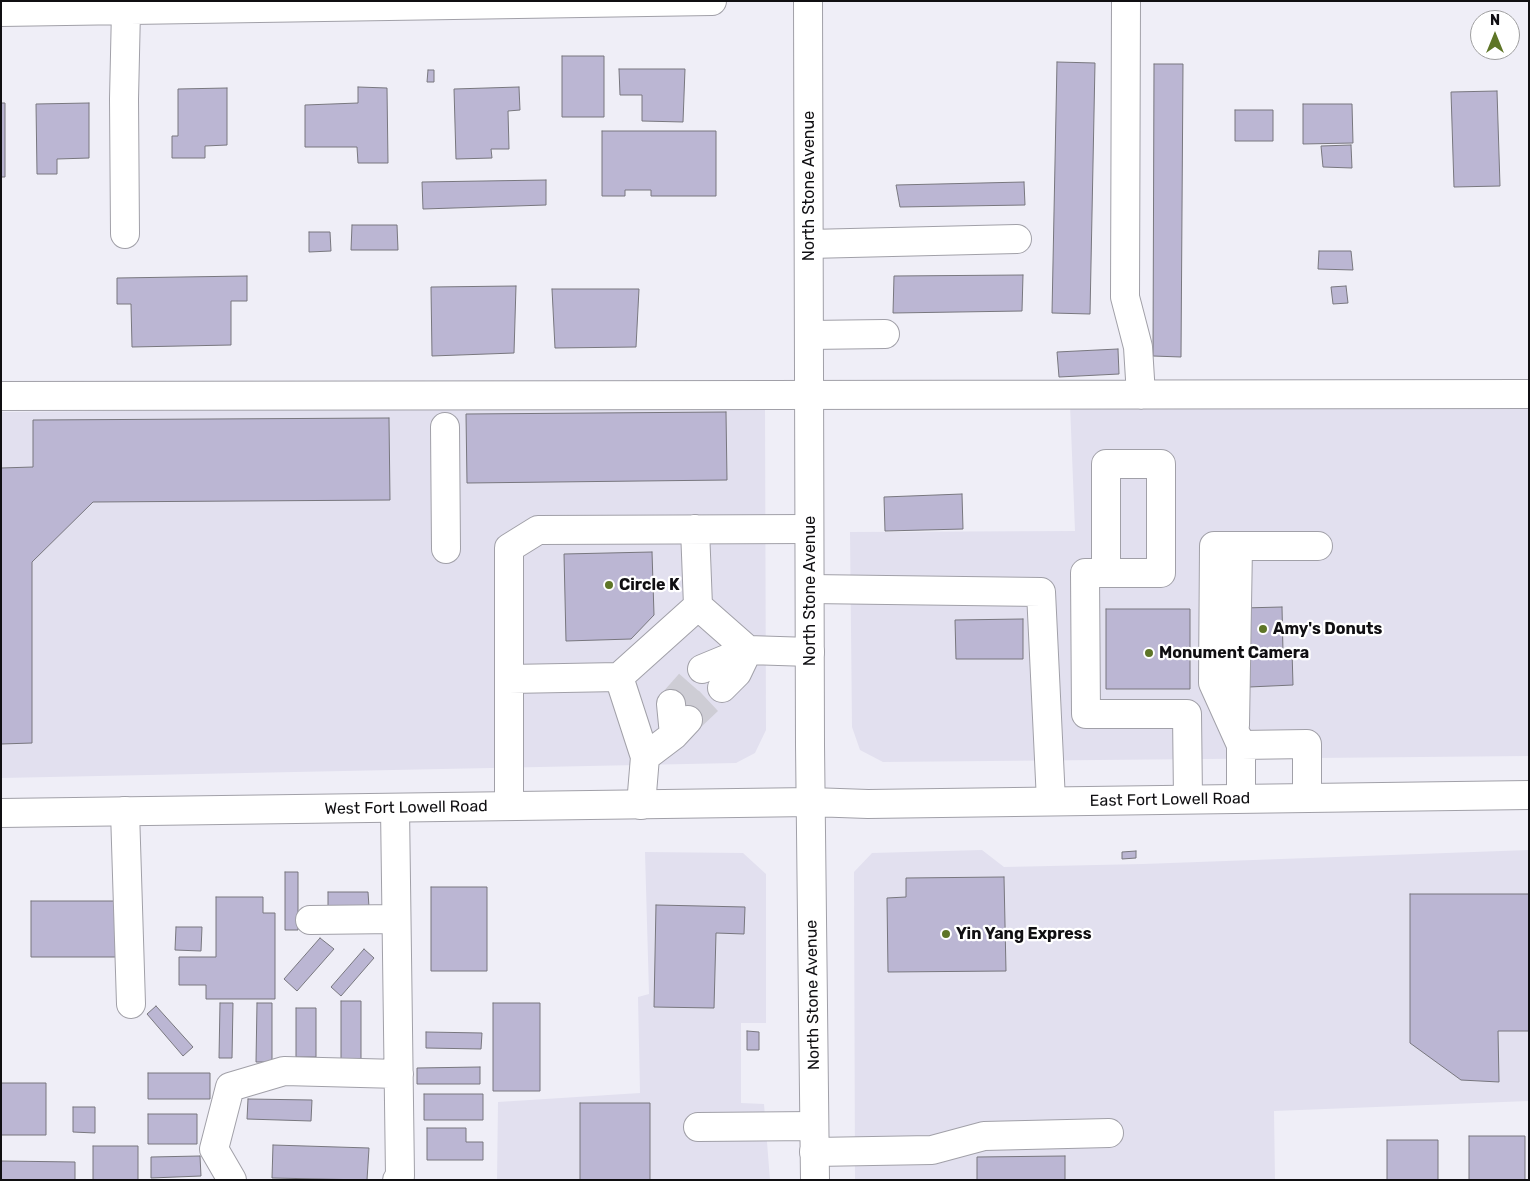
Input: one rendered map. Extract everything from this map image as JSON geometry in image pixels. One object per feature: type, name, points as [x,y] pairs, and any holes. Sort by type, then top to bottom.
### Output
[{"type":"main road","points":[[1,12],[84,6],[126,10],[343,4],[712,1]]},
{"type":"main road","name":"North Stone Avenue","points":[[808,1],[809,529],[815,1180]]},
{"type":"main road","points":[[1126,1],[1125,297],[1138,347],[1141,395]]},
{"type":"main road","points":[[125,234],[124,100],[126,10]]},
{"type":"main road","points":[[809,244],[1017,240]]},
{"type":"main road","points":[[809,335],[885,334]]},
{"type":"main road","points":[[1,396],[1529,394]]},
{"type":"main road","points":[[445,427],[446,549]]},
{"type":"main road","points":[[696,529],[698,606],[748,650]]},
{"type":"main road","points":[[509,806],[509,548],[538,530],[809,529]]},
{"type":"main road","points":[[1241,798],[1238,738],[1213,683],[1214,546],[1318,546]]},
{"type":"main road","points":[[1106,573],[1085,573],[1086,714],[1187,714],[1188,800]]},
{"type":"main road","points":[[810,590],[1041,592],[1051,801]]},
{"type":"main road","points":[[510,679],[619,677],[698,606]]},
{"type":"main road","points":[[722,688],[737,673],[748,650]]},
{"type":"main road","points":[[702,669],[748,650],[810,652]]},
{"type":"main road","points":[[619,677],[645,757],[641,805]]},
{"type":"main road","points":[[645,757],[678,720]]},
{"type":"main road","points":[[1238,738],[1307,744],[1307,798]]},
{"type":"main road","name":"East Fort Lowell Road","points":[[812,802],[868,804],[1529,795]]},
{"type":"main road","name":"West Fort Lowell Road","points":[[1,813],[812,802]]},
{"type":"main road","points":[[395,808],[400,1176],[396,1180]]},
{"type":"main road","points":[[125,811],[131,1004]]},
{"type":"main road","points":[[310,920],[396,919]]},
{"type":"main road","points":[[232,1180],[214,1149],[230,1087],[284,1071],[398,1074]]},
{"type":"main road","points":[[698,1127],[932,1150],[984,1136],[1109,1132]]},
{"type":"shaded area","points":[[1529,400],[1529,756],[883,762],[860,750],[852,727],[850,532],[1075,531],[1070,404]]},
{"type":"shaded area","points":[[765,405],[766,730],[755,753],[736,763],[1,778],[1,412]]},
{"type":"shaded area","points":[[982,850],[1004,867],[1143,864],[1529,850],[1529,1101],[1274,1111],[1275,1180],[855,1180],[854,872],[872,853]]},
{"type":"shaded area","points":[[645,852],[743,853],[766,874],[766,1023],[741,1023],[741,1103],[764,1104],[770,1180],[497,1180],[498,1102],[640,1093],[638,997],[649,994]]},
{"type":"building","points":[[562,56],[604,56],[604,117],[562,117]]},
{"type":"building","points":[[1057,62],[1095,63],[1090,314],[1052,313]]},
{"type":"building","points":[[1154,64],[1183,64],[1181,357],[1153,356]]},
{"type":"building","points":[[619,69],[685,69],[683,122],[642,121],[642,95],[620,95]]},
{"type":"building","points":[[428,70],[434,70],[434,82],[427,82]]},
{"type":"building","points":[[358,87],[387,88],[388,163],[358,163],[357,147],[305,147],[305,105],[358,103]]},
{"type":"building","points":[[519,87],[520,110],[508,111],[509,149],[491,149],[492,158],[456,159],[454,89]]},
{"type":"building","points":[[227,88],[227,145],[205,146],[205,158],[172,158],[172,136],[178,136],[178,89]]},
{"type":"building","points":[[1497,91],[1500,186],[1454,187],[1451,92]]},
{"type":"building","points":[[1,103],[5,103],[5,177],[1,177]]},
{"type":"building","points":[[89,103],[89,158],[57,159],[57,174],[37,174],[36,104]]},
{"type":"building","points":[[1303,104],[1352,104],[1353,143],[1303,144]]},
{"type":"building","points":[[1235,110],[1273,110],[1273,141],[1235,141]]},
{"type":"building","points":[[602,131],[716,131],[716,196],[651,196],[651,190],[625,190],[625,196],[602,196]]},
{"type":"building","points":[[1351,145],[1352,168],[1323,167],[1321,146]]},
{"type":"building","points":[[546,180],[546,205],[423,209],[422,182]]},
{"type":"building","points":[[1024,182],[1025,205],[900,207],[896,185]]},
{"type":"building","points":[[352,225],[397,225],[398,250],[351,250]]},
{"type":"building","points":[[309,232],[330,232],[331,251],[309,252]]},
{"type":"building","points":[[1319,251],[1351,251],[1353,270],[1318,269]]},
{"type":"building","points":[[1023,275],[1022,311],[893,313],[894,276]]},
{"type":"building","points":[[247,276],[247,301],[231,301],[231,345],[132,347],[131,304],[117,304],[117,278]]},
{"type":"building","points":[[516,286],[514,353],[432,356],[431,287]]},
{"type":"building","points":[[1346,286],[1348,303],[1333,304],[1331,287]]},
{"type":"building","points":[[552,289],[639,289],[636,347],[555,348]]},
{"type":"building","points":[[1118,349],[1119,374],[1059,377],[1057,352]]},
{"type":"building","points":[[726,412],[727,480],[467,483],[466,414]]},
{"type":"building","points":[[389,418],[390,500],[93,502],[32,562],[32,743],[1,744],[1,468],[33,467],[33,420]]},
{"type":"building","points":[[962,494],[963,529],[885,531],[884,497]]},
{"type":"building","name":"Circle K","points":[[652,552],[654,615],[631,639],[566,641],[564,554]]},
{"type":"building","name":"Amy's Donuts","points":[[1282,607],[1283,652],[1292,651],[1293,685],[1249,687],[1243,608]]},
{"type":"building","points":[[1106,609],[1190,609],[1190,689],[1106,689]]},
{"type":"building","points":[[1023,619],[1023,659],[956,659],[955,620]]},
{"type":"building","points":[[1136,851],[1136,858],[1122,859],[1122,852]]},
{"type":"building","points":[[285,872],[298,872],[298,930],[285,930]]},
{"type":"building","name":"Yin Yang Express","points":[[1004,877],[1006,971],[888,972],[887,898],[906,897],[906,878]]},
{"type":"building","points":[[431,887],[487,887],[487,971],[431,971]]},
{"type":"building","points":[[328,892],[368,892],[369,907],[328,908]]},
{"type":"building","points":[[1410,894],[1529,894],[1529,1031],[1498,1031],[1499,1082],[1461,1080],[1410,1043]]},
{"type":"building","points":[[216,897],[263,897],[263,913],[275,913],[275,999],[206,999],[206,985],[179,985],[179,957],[216,957]]},
{"type":"building","points":[[31,901],[124,901],[124,957],[31,957]]},
{"type":"building","points":[[656,905],[745,907],[744,934],[716,933],[714,1008],[654,1007]]},
{"type":"building","points":[[176,927],[202,927],[201,951],[175,950]]},
{"type":"building","points":[[320,938],[334,949],[297,991],[284,979]]},
{"type":"building","points":[[364,949],[374,958],[341,996],[331,987]]},
{"type":"building","points":[[341,1001],[361,1001],[361,1061],[341,1061]]},
{"type":"building","points":[[220,1003],[233,1003],[232,1058],[219,1058]]},
{"type":"building","points":[[257,1003],[272,1003],[272,1062],[256,1062]]},
{"type":"building","points":[[493,1003],[540,1003],[540,1091],[493,1091]]},
{"type":"building","points":[[156,1006],[193,1047],[183,1056],[147,1014]]},
{"type":"building","points":[[296,1008],[316,1008],[316,1057],[296,1057]]},
{"type":"building","points":[[747,1031],[759,1032],[759,1050],[747,1050]]},
{"type":"building","points":[[426,1032],[482,1033],[481,1049],[426,1048]]},
{"type":"building","points":[[480,1067],[480,1084],[417,1084],[417,1068]]},
{"type":"building","points":[[148,1073],[210,1073],[210,1099],[148,1099]]},
{"type":"building","points":[[1,1083],[46,1083],[46,1135],[1,1135]]},
{"type":"building","points":[[424,1094],[483,1094],[483,1120],[424,1120]]},
{"type":"building","points":[[248,1099],[312,1100],[311,1121],[247,1119]]},
{"type":"building","points":[[580,1103],[650,1103],[650,1180],[580,1180]]},
{"type":"building","points":[[73,1107],[95,1107],[95,1133],[73,1132]]},
{"type":"building","points":[[148,1114],[197,1114],[197,1144],[148,1144]]},
{"type":"building","points":[[427,1128],[466,1128],[466,1142],[483,1142],[483,1160],[427,1160]]},
{"type":"building","points":[[1469,1136],[1525,1136],[1525,1180],[1469,1180]]},
{"type":"building","points":[[1387,1140],[1438,1140],[1438,1180],[1387,1180]]},
{"type":"building","points":[[273,1145],[369,1148],[367,1180],[272,1178]]},
{"type":"building","points":[[93,1146],[138,1146],[138,1180],[93,1180]]},
{"type":"building","points":[[200,1156],[201,1176],[151,1178],[151,1157]]},
{"type":"building","points":[[1065,1156],[1065,1180],[977,1180],[977,1157]]},
{"type":"building","points":[[1,1161],[75,1162],[75,1180],[1,1180]]},
{"type":"tunnel","points":[[671,704],[702,669]]},
{"type":"tunnel","points":[[688,720],[722,688]]},
{"type":"place","name":"Circle K","points":[[609,585]]},
{"type":"place","name":"Amy's Donuts","points":[[1263,629]]},
{"type":"place","name":"Monument Camera","points":[[1149,653]]},
{"type":"place","name":"Yin Yang Express","points":[[946,934]]}]
